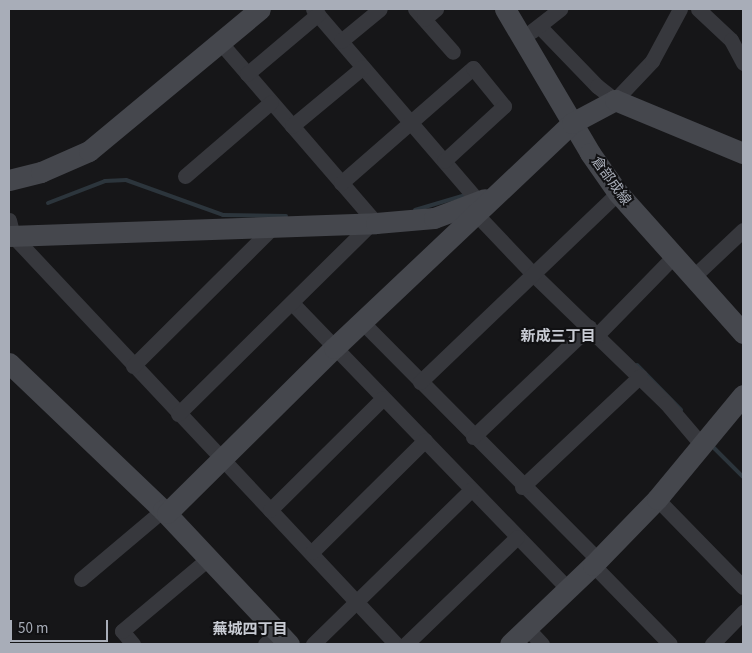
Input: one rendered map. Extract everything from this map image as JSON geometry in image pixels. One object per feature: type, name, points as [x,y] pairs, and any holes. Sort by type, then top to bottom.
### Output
[{"type":"street","points":[[9,180],[41,172],[90,151],[219,41],[260,9]]},
{"type":"street","points":[[341,41],[380,9]]},
{"type":"street","points":[[436,9],[419,14],[453,52]]},
{"type":"street","name":"倉部成線","points":[[505,9],[531,31],[572,123],[618,193],[673,257],[743,333]]},
{"type":"street","points":[[560,9],[531,31],[597,86],[615,100],[743,153]]},
{"type":"street","points":[[81,579],[165,512],[222,461],[334,348],[478,208],[501,191],[572,123],[615,100],[652,61],[680,9]]},
{"type":"street","points":[[703,10],[731,40],[743,63]]},
{"type":"street","points":[[247,74],[315,12],[444,161],[478,208],[534,275],[640,376],[701,444]]},
{"type":"street","points":[[219,41],[373,223]]},
{"type":"street","points":[[292,126],[363,67]]},
{"type":"street","points":[[341,183],[412,124],[473,68],[504,106],[444,161]]},
{"type":"street","points":[[185,176],[271,102]]},
{"type":"street","points":[[420,382],[618,193]]},
{"type":"street","points":[[10,231],[273,227],[373,223],[434,218],[478,208]]},
{"type":"street","points":[[178,414],[373,223]]},
{"type":"street","points":[[133,366],[273,227]]},
{"type":"street","points":[[692,278],[743,230]]},
{"type":"street","points":[[10,231],[133,366],[222,461],[312,552],[396,644]]},
{"type":"street","points":[[473,437],[673,257]]},
{"type":"street","points":[[292,303],[568,589]]},
{"type":"street","points":[[362,322],[595,562],[670,644]]},
{"type":"street","points":[[9,363],[165,512],[209,558],[277,640]]},
{"type":"street","points":[[522,487],[640,376]]},
{"type":"street","points":[[510,644],[568,589],[657,499],[743,396]]},
{"type":"street","points":[[270,510],[383,398]]},
{"type":"street","points":[[312,552],[425,440]]},
{"type":"street","points":[[313,644],[471,490]]},
{"type":"street","points":[[657,499],[743,587]]},
{"type":"street","points":[[406,644],[517,537]]},
{"type":"street","points":[[133,644],[122,630],[209,558]]},
{"type":"street","points":[[712,644],[743,612]]},
{"type":"street","points":[[527,628],[542,644]]},
{"type":"waterway","points":[[48,203],[105,181],[126,180],[223,215],[286,216]]},
{"type":"waterway","points":[[415,210],[465,195]]},
{"type":"waterway","points":[[637,365],[681,410]]},
{"type":"waterway","points":[[713,447],[743,477]]},
{"type":"district","name":"新成三丁目","points":[[558,337]]},
{"type":"district","name":"蕪城四丁目","points":[[250,630]]}]
